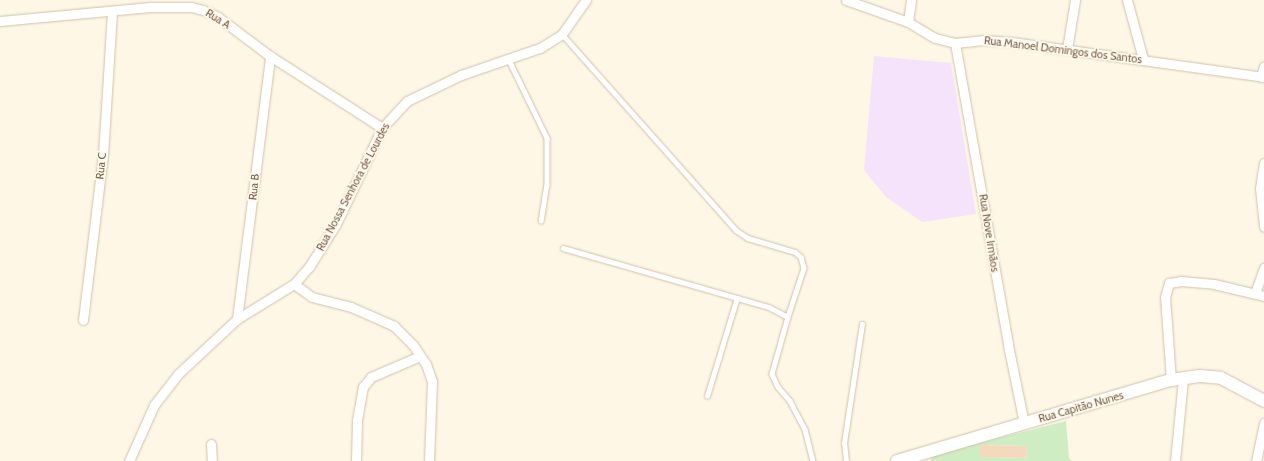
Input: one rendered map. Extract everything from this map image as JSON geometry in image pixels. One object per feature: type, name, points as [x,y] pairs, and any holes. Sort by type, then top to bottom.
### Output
[{"type":"street","name":"Rua Nossa Senhora de Lourdes","points":[[128,461],[154,405],[164,389],[237,319],[294,284],[310,267],[336,224],[382,128],[407,101],[420,93],[461,75],[509,60],[540,48],[562,34],[586,0]]},
{"type":"street","name":"Rua Manoel Domingos dos Santos","points":[[846,0],[908,22],[936,38],[956,43],[984,40],[1067,49],[1263,77]]},
{"type":"street","points":[[908,22],[911,0]]},
{"type":"street","points":[[1067,49],[1075,0]]},
{"type":"street","points":[[1128,0],[1143,59]]},
{"type":"street","name":"Rua A","points":[[0,21],[174,6],[203,10],[218,17],[270,56],[382,128]]},
{"type":"street","name":"Rua C","points":[[83,320],[103,155],[112,12]]},
{"type":"street","name":"Rua Nove Irmãos","points":[[956,43],[1008,345],[1024,423]]},
{"type":"street","name":"Rua B","points":[[237,319],[270,56]]},
{"type":"street","points":[[1263,77],[1264,66]]},
{"type":"street","points":[[1264,163],[1262,201],[1264,227]]},
{"type":"street","points":[[1174,461],[1177,379],[1165,307],[1167,285],[1172,282],[1189,281],[1260,294],[1264,268]]},
{"type":"street","points":[[294,284],[312,297],[351,307],[394,326],[413,345],[430,372],[432,381],[429,461]]},
{"type":"street","points":[[356,461],[357,420],[363,387],[372,377],[420,356]]},
{"type":"street","name":"Rua Capitão Nunes","points":[[897,461],[1177,379],[1200,376],[1221,378],[1264,401]]},
{"type":"street","points":[[1256,461],[1264,423]]},
{"type":"street","points":[[211,444],[212,461]]},
{"type":"lane","points":[[562,34],[736,230],[748,238],[795,252],[801,257],[804,268],[772,374],[778,387],[790,401],[805,429],[813,461]]},
{"type":"lane","points":[[509,60],[547,138],[547,184],[541,221]]},
{"type":"lane","points":[[563,248],[769,307],[788,317]]},
{"type":"lane","points":[[707,396],[737,298]]},
{"type":"lane","points":[[846,461],[844,442],[862,324]]},
{"type":"shaded area","points":[[874,56],[951,63],[976,214],[922,222],[886,197],[864,170]]},
{"type":"green space","points":[[1066,421],[1069,458],[1072,461],[931,461],[932,455]],"holes":[[[980,445],[1027,446],[1027,458],[980,457]]]},
{"type":"building","points":[[980,445],[1027,446],[1027,458],[980,457]]}]
